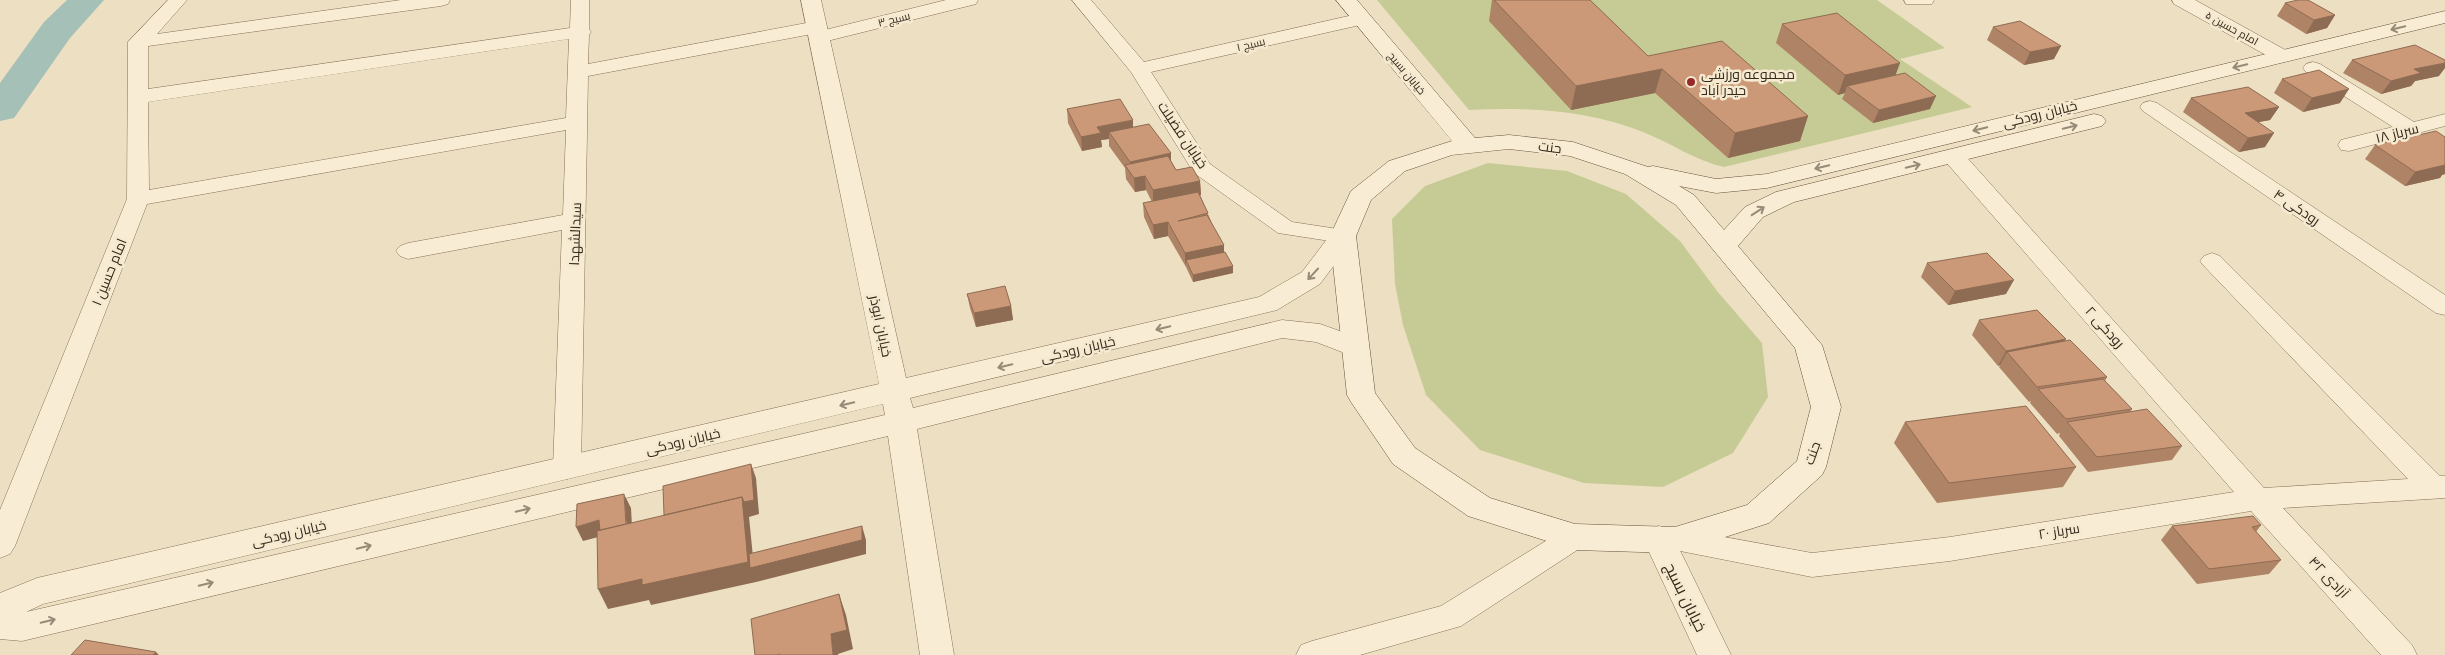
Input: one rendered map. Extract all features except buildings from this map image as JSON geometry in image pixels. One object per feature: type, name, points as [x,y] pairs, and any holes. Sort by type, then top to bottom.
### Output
[{"type":"main road","name":"خیابان ابوذر","points":[[812,0],[901,422],[937,655]]},
{"type":"main road","name":"خیابان بسیج","points":[[1346,0],[1469,146]]},
{"type":"main road","name":"خیابان رودکی","points":[[1634,169],[1716,186],[1767,181],[2445,17]]},
{"type":"main road","name":"خیابان رودکی","points":[[1724,246],[1754,212],[1785,197],[2445,35]]},
{"type":"main road","name":"جنت","points":[[1509,142],[1573,149],[1634,169],[1685,200],[1808,345],[1826,406],[1810,467],[1758,514],[1667,540],[1575,537],[1479,507],[1404,456],[1360,395],[1343,236],[1360,196],[1397,166],[1449,148],[1509,142]]},
{"type":"main road","name":"خیابان رودکی","points":[[0,608],[37,592],[1267,304],[1311,278],[1343,236]]},
{"type":"main road","name":"خیابان رودکی","points":[[0,625],[22,627],[901,422],[1282,329],[1320,333],[1355,347]]},
{"type":"main road","name":"خیابان بسیج","points":[[1667,540],[1714,655]]},
{"type":"street","points":[[138,42],[178,0]]},
{"type":"street","points":[[138,42],[441,0]]},
{"type":"street","name":"سیدالشهدا","points":[[568,468],[581,32],[580,0]]},
{"type":"street","name":"بسیج ۳","points":[[580,71],[818,32],[969,0]]},
{"type":"street","name":"خیابان فضیلت","points":[[1082,0],[1139,69],[1202,168],[1286,228],[1343,236]]},
{"type":"street","name":"امام حسین ۵","points":[[2181,0],[2282,56]]},
{"type":"street","name":"بسیج ۱","points":[[1139,69],[1362,19]]},
{"type":"street","points":[[138,97],[581,32]]},
{"type":"street","name":"امام حسین ۱","points":[[0,546],[138,199],[138,42]]},
{"type":"street","points":[[2313,68],[2411,129]]},
{"type":"street","name":"رودکی ۴","points":[[2150,107],[2445,307]]},
{"type":"street","name":"سرباز ۱۸","points":[[2349,145],[2445,120]]},
{"type":"street","points":[[138,199],[578,122]]},
{"type":"street","name":"رودکی ۲","points":[[1953,156],[2257,499]]},
{"type":"street","points":[[408,251],[575,220]]},
{"type":"street","points":[[2212,261],[2439,488]]},
{"type":"street","name":"سرباز ۲۰","points":[[1667,540],[1812,565],[1950,549],[2257,499],[2439,488]]},
{"type":"street","name":"آزادی ۴۲","points":[[2257,499],[2401,655]]},
{"type":"street","points":[[1312,655],[1450,617],[1575,537]]},
{"type":"green space","name":"مجموعه ورزشی حیدر آباد","points":[[1377,0],[1877,0],[1945,48],[1900,59],[1972,107],[1724,167],[1703,161],[1643,132],[1601,119],[1535,110],[1469,110]]},
{"type":"green space","points":[[1488,163],[1567,171],[1626,194],[1680,241],[1717,291],[1762,343],[1768,397],[1733,453],[1663,487],[1584,483],[1480,450],[1426,395],[1403,325],[1395,284],[1392,219],[1425,186]]},
{"type":"waterway","points":[[0,110],[57,30],[87,0]]},
{"type":"place","name":"مجموعه ورزشی حیدر آباد","points":[[1691,82]]}]
